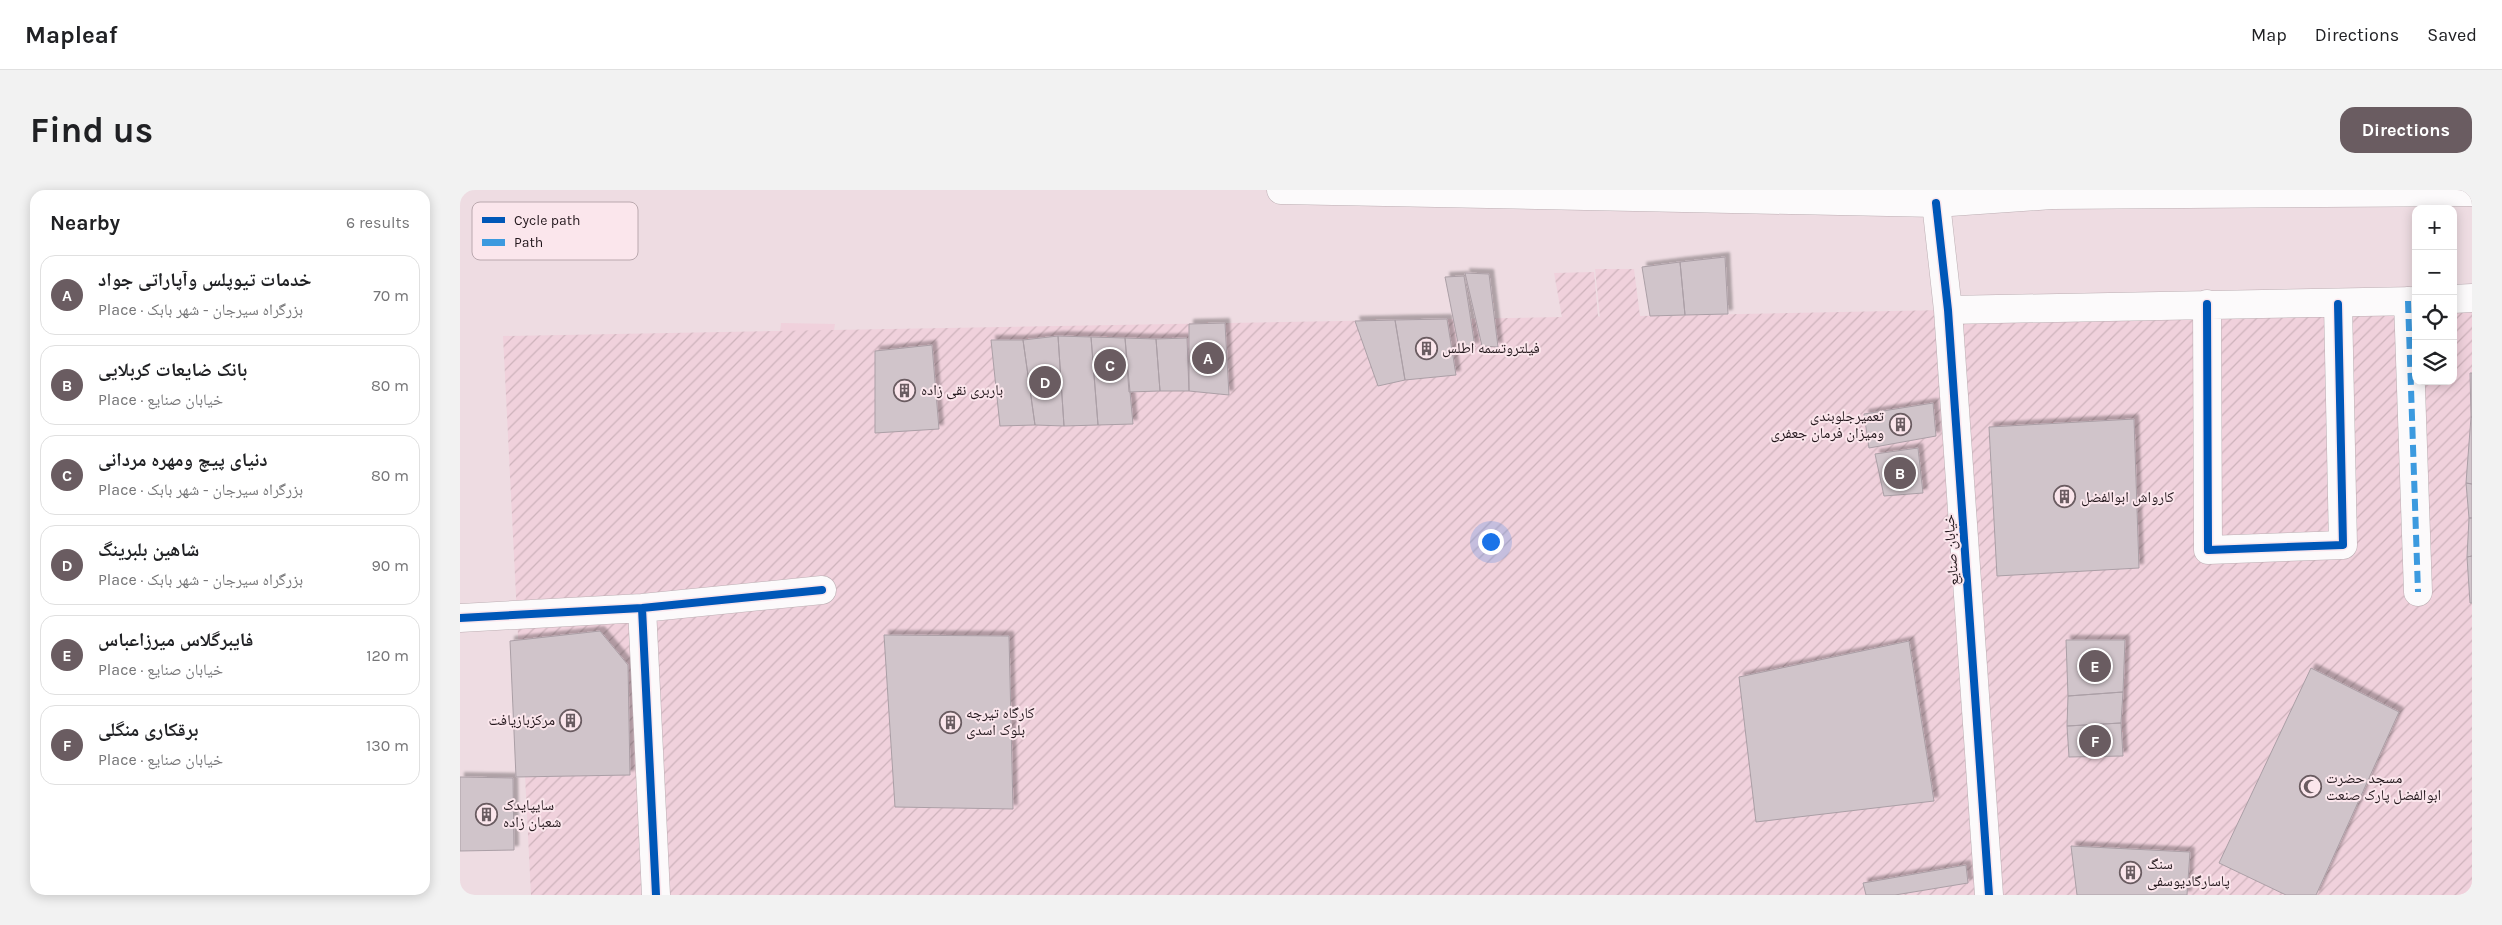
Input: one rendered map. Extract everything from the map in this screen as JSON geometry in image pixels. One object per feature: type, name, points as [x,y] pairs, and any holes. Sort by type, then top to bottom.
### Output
[{"type":"main road","points":[[1281,190],[1936,203],[2052,193],[2472,192]]},
{"type":"main road","name":"خیابان صنایع","points":[[1936,203],[1948,310],[1989,895]]},
{"type":"main road","points":[[2457,299],[2472,298]]},
{"type":"main road","points":[[1948,310],[2207,304],[2338,304],[2412,301]]},
{"type":"main road","points":[[2207,304],[2208,550],[2343,545],[2338,304]]},
{"type":"main road","points":[[2413,340],[2418,592]]},
{"type":"main road","points":[[460,618],[642,608],[822,590]]},
{"type":"main road","points":[[642,608],[656,895]]},
{"type":"shaded area","points":[[1595,269],[1634,269],[1640,316],[2408,301],[2412,341],[2412,385],[2457,385],[2457,301],[2472,301],[2472,895],[531,895],[503,336],[1562,317],[1554,273],[1594,272],[1598,316],[1600,317]]},
{"type":"shaded area","points":[[781,323],[835,324],[831,351],[778,351]]},
{"type":"building","points":[[1725,257],[1728,314],[1685,315],[1680,262]]},
{"type":"building","points":[[1680,262],[1685,315],[1650,316],[1642,267]]},
{"type":"building","points":[[1465,273],[1489,274],[1498,347],[1482,346]]},
{"type":"building","points":[[1464,276],[1475,347],[1459,348],[1445,277]]},
{"type":"building","name":"فیلتروتسمه اطلس","points":[[1447,319],[1456,375],[1405,380],[1395,320]]},
{"type":"building","points":[[1395,320],[1405,380],[1378,386],[1355,321]]},
{"type":"building","points":[[1225,323],[1229,395],[1189,391],[1189,324]]},
{"type":"building","points":[[1058,336],[1064,426],[1035,425],[1023,340]]},
{"type":"building","points":[[1058,336],[1091,337],[1098,425],[1064,426]]},
{"type":"building","points":[[1091,337],[1125,338],[1133,424],[1098,425]]},
{"type":"building","points":[[1125,338],[1156,339],[1160,391],[1129,392]]},
{"type":"building","points":[[1187,338],[1189,391],[1160,391],[1156,339]]},
{"type":"building","points":[[991,340],[1023,340],[1035,425],[1000,426]]},
{"type":"building","name":"باربری نقی زاده","points":[[932,345],[939,429],[875,433],[875,351]]},
{"type":"building","points":[[2470,373],[2472,373],[2472,417],[2471,417]]},
{"type":"building","name":"تعمیرجلوبندی ومیزان فرمان جعفری","points":[[1933,403],[1936,436],[1869,448],[1864,414]]},
{"type":"building","points":[[2472,417],[2472,484],[2466,483]]},
{"type":"building","name":"کارواش ابوالفضل","points":[[2134,419],[2139,568],[1997,576],[1989,427]]},
{"type":"building","points":[[1918,448],[1923,493],[1884,496],[1875,454]]},
{"type":"building","points":[[2466,483],[2472,484],[2472,518],[2469,518]]},
{"type":"building","points":[[2469,518],[2472,518],[2472,556],[2467,557]]},
{"type":"building","points":[[2472,556],[2472,603],[2470,603],[2467,557]]},
{"type":"building","name":"مرکزبازیافت","points":[[600,631],[628,665],[630,775],[516,777],[510,641]]},
{"type":"building","name":"کارگاه تیرچه بلوک اسدی","points":[[884,635],[1009,636],[1013,809],[895,807]]},
{"type":"building","points":[[2066,640],[2125,640],[2123,692],[2068,696]]},
{"type":"building","points":[[1909,641],[1934,801],[1756,822],[1739,677]]},
{"type":"building","name":"مسجد حضرت ابوالفضل پارک صنعت","points":[[2311,668],[2399,712],[2316,895],[2286,895],[2219,863]]},
{"type":"building","points":[[2123,692],[2121,723],[2067,726],[2068,696]]},
{"type":"building","points":[[2121,723],[2123,756],[2069,757],[2067,726]]},
{"type":"building","name":"سایپایدک شعبان زاده","points":[[460,777],[513,778],[514,850],[460,851]]},
{"type":"building","name":"سنگ پاسارگادیوسفی","points":[[2071,846],[2190,852],[2187,895],[2077,895]]},
{"type":"building","points":[[1966,865],[1968,883],[1895,895],[1866,895],[1863,883]]},
{"type":"marked path","points":[[2408,301],[2418,592]]},
{"type":"cycle path","points":[[1936,203],[1948,310],[1989,895]]},
{"type":"cycle path","points":[[2207,304],[2208,550],[2343,545],[2338,304]]},
{"type":"cycle path","points":[[460,618],[642,608],[822,590]]},
{"type":"cycle path","points":[[642,608],[656,895]]},
{"type":"place","name":"فیلتروتسمه اطلس","points":[[1426,348]]},
{"type":"place","name":"خدمات تیوپلس وآپاراتی جواد","points":[[1208,358]]},
{"type":"place","name":"دنیای پیچ ومهره مردانی","points":[[1110,365]]},
{"type":"place","name":"شاهین بلبرینگ","points":[[1045,382]]},
{"type":"place","name":"باربری نقی زاده","points":[[905,390]]},
{"type":"place","name":"تعمیرجلوبندی ومیزان فرمان جعفری","points":[[1900,425]]},
{"type":"place","name":"بانک ضایعات کربلایی","points":[[1900,473]]},
{"type":"place","name":"کارواش ابوالفضل","points":[[2065,497]]},
{"type":"place","name":"فایبرگلاس میرزاعباس","points":[[2095,666]]},
{"type":"place","name":"مرکزبازیافت","points":[[571,720]]},
{"type":"place","name":"کارگاه تیرچه بلوک اسدی","points":[[950,722]]},
{"type":"place","name":"برقکاری منگلی","points":[[2095,741]]},
{"type":"place","name":"مسجد حضرت ابوالفضل پارک صنعت","points":[[2310,787]]},
{"type":"place","name":"سایپایدک شعبان زاده","points":[[487,814]]},
{"type":"place","name":"سنگ پاسارگادیوسفی","points":[[2131,873]]}]
